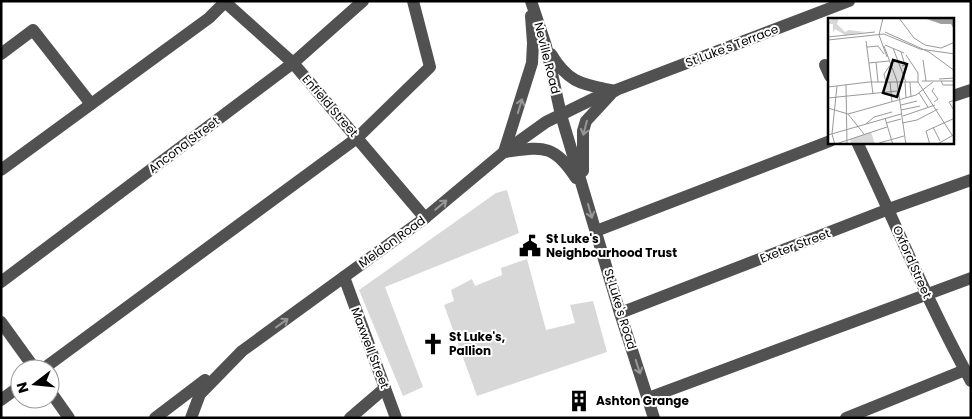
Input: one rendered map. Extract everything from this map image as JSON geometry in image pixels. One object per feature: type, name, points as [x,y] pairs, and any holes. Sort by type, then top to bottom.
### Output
[{"type":"street","name":"Ancona Street","points":[[1,282],[293,63],[363,1]]},
{"type":"street","points":[[57,359],[358,138],[430,67],[413,1]]},
{"type":"street","points":[[531,1],[534,43],[532,63],[504,152],[547,149],[563,160],[584,191]]},
{"type":"street","name":"Neville Road","points":[[531,1],[546,46],[561,115]]},
{"type":"street","name":"St Luke's Terrace","points":[[615,91],[849,1]]},
{"type":"street","name":"Enfield Street","points":[[226,2],[293,63],[425,218]]},
{"type":"street","points":[[1,170],[209,18],[226,2]]},
{"type":"street","points":[[1,54],[33,30],[91,104]]},
{"type":"street","points":[[546,46],[560,69],[568,76],[580,83],[615,91]]},
{"type":"street","points":[[954,96],[971,90]]},
{"type":"street","points":[[584,191],[582,160],[586,121],[615,91]]},
{"type":"street","name":"Meldon Road","points":[[191,418],[200,394],[242,351],[425,218],[529,133],[595,98],[615,91]]},
{"type":"street","name":"St Luke's Road","points":[[561,115],[620,313],[654,418]]},
{"type":"street","points":[[596,231],[828,142]]},
{"type":"street","name":"Oxford Street","points":[[858,144],[889,209],[925,294],[968,375]]},
{"type":"street","name":"Exeter Street","points":[[620,313],[889,209],[971,180]]},
{"type":"street","name":"Maxwell Street","points":[[344,277],[396,418]]},
{"type":"street","points":[[648,398],[971,278]]},
{"type":"street","points":[[1,322],[28,359]]},
{"type":"street","points":[[155,418],[242,351]]},
{"type":"street","points":[[846,418],[968,375]]},
{"type":"street","points":[[350,418],[385,388]]},
{"type":"street","points":[[60,405],[69,418]]},
{"type":"shaded area","points":[[507,190],[519,233],[385,287],[423,387],[403,396],[359,290],[496,193]]},
{"type":"shaded area","points":[[527,259],[546,330],[575,323],[570,305],[593,301],[607,352],[477,396],[444,305],[454,301],[451,290],[472,279],[475,286],[502,275],[501,268]]},
{"type":"place","name":"St Luke's Neighbourhood Trust","points":[[530,246]]},
{"type":"place","name":"St Luke's, Pallion","points":[[433,344]]},
{"type":"place","name":"Ashton Grange","points":[[579,401]]}]
